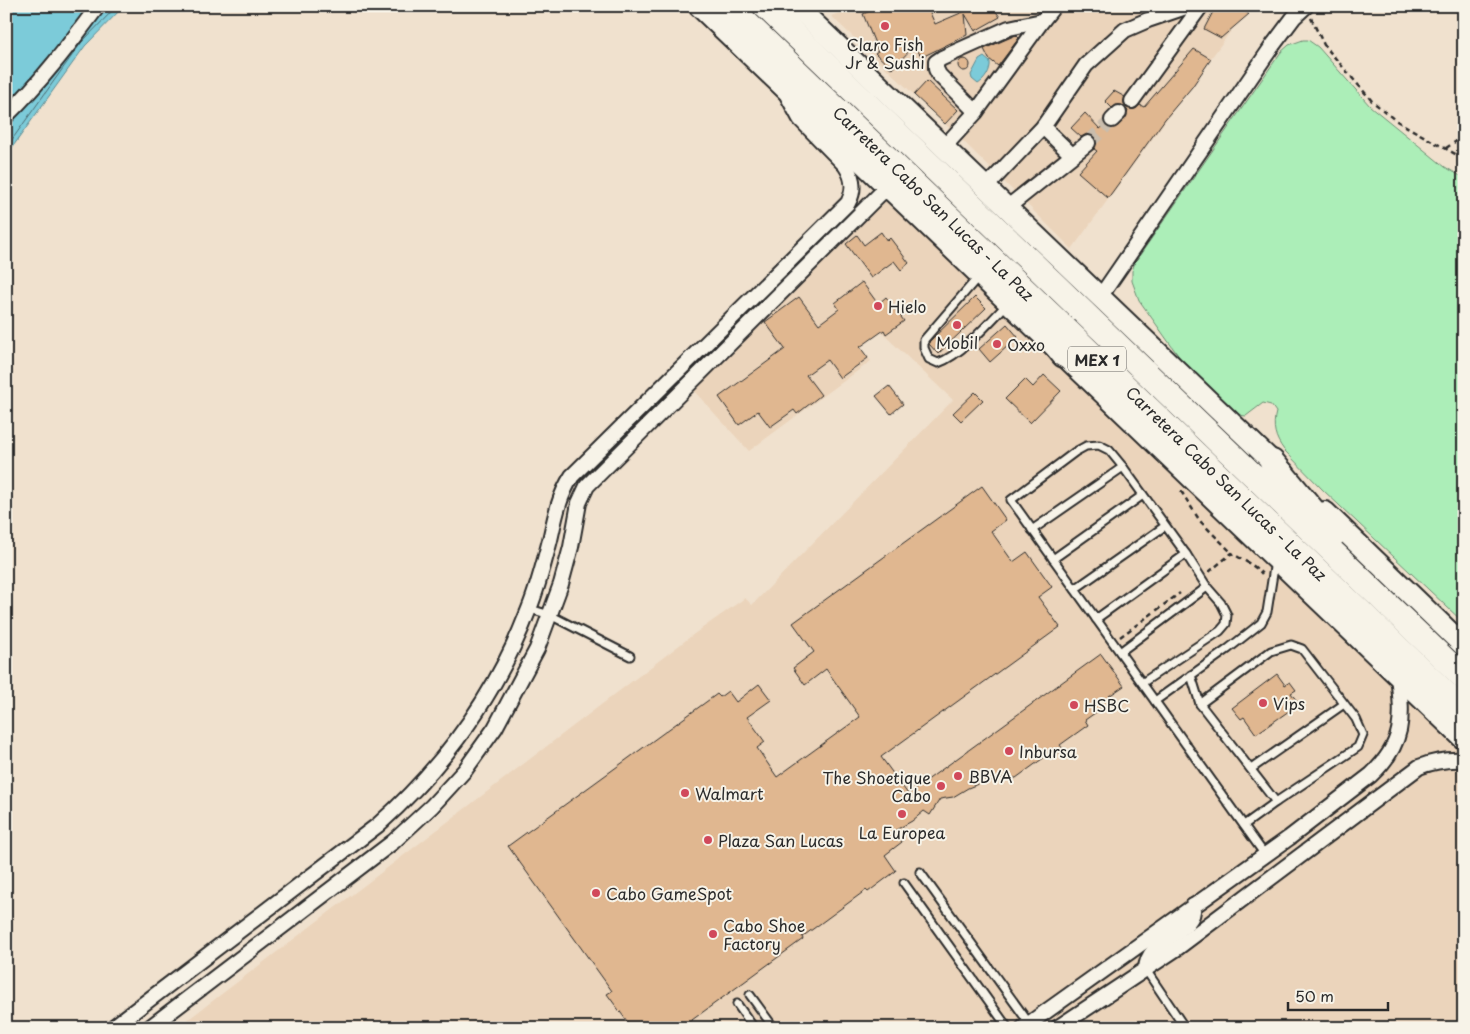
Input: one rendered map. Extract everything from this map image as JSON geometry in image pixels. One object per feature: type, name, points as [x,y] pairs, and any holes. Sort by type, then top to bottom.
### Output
[{"type":"highway","name":"Carretera Cabo San Lucas - La Paz","points":[[729,6],[1464,712]]},
{"type":"highway","name":"Carretera Cabo San Lucas - La Paz","points":[[765,6],[1464,678]]},
{"type":"highway","points":[[776,6],[811,51]]},
{"type":"highway","points":[[948,216],[1023,303],[1064,355]]},
{"type":"highway","points":[[1272,462],[1409,626]]},
{"type":"main road","points":[[699,6],[1464,739]]},
{"type":"main road","points":[[796,6],[1008,207],[1464,646]]},
{"type":"street","points":[[6,116],[61,56],[98,6]]},
{"type":"street","points":[[944,147],[976,112],[1054,6]]},
{"type":"street","points":[[986,187],[1043,127],[1086,65],[1125,30],[1189,6]]},
{"type":"street","points":[[1132,100],[1201,6]]},
{"type":"street","points":[[1100,297],[1273,45],[1294,17],[1306,6]]},
{"type":"street","points":[[976,112],[939,75],[936,69],[936,62],[1009,28],[1042,21]]},
{"type":"street","points":[[112,1028],[378,825],[397,808],[446,755],[475,716],[501,670],[530,609],[547,551],[559,500],[572,476],[850,200],[853,188],[849,171],[800,120],[782,86]]},
{"type":"street","points":[[1043,127],[1072,155]]},
{"type":"street","points":[[1008,207],[1088,143]]},
{"type":"street","points":[[150,1028],[392,842],[432,806],[465,770],[495,728],[537,649],[550,615],[571,547],[579,503],[584,491],[592,480],[880,194],[888,191],[895,194]]},
{"type":"street","points":[[1026,1026],[1265,855],[1371,775],[1390,754],[1396,743],[1401,717],[1398,676]]},
{"type":"street","points":[[1056,1028],[1146,970],[1271,879],[1419,767],[1439,760],[1464,760]]},
{"type":"street","points":[[1146,970],[1146,962],[1152,951],[1189,920],[1193,913],[1193,906]]},
{"type":"lane","points":[[980,275],[924,340],[924,348],[929,359],[938,363],[948,360],[985,327],[1008,302]]},
{"type":"lane","points":[[1142,683],[1220,631],[1226,624],[1228,615],[1186,554],[1109,450],[1099,444],[1086,446],[1075,452],[1011,500],[1265,855]]},
{"type":"lane","points":[[1032,530],[1123,467]]},
{"type":"lane","points":[[1053,559],[1143,495]]},
{"type":"lane","points":[[1075,589],[1165,526]]},
{"type":"lane","points":[[1096,619],[1186,554]]},
{"type":"lane","points":[[1155,700],[1228,649],[1261,623],[1267,612],[1276,559]]},
{"type":"lane","points":[[1120,652],[1207,587]]},
{"type":"lane","points":[[530,609],[550,615],[630,656]]},
{"type":"lane","points":[[1200,704],[1271,651],[1292,645],[1302,649],[1360,726],[1363,735],[1358,747],[1244,825]]},
{"type":"lane","points":[[1191,675],[1200,704],[1276,802]]},
{"type":"lane","points":[[1250,769],[1344,704]]},
{"type":"lane","points":[[920,872],[1026,1026]]},
{"type":"lane","points":[[904,883],[1008,1028]]},
{"type":"lane","points":[[1146,970],[1185,1028]]},
{"type":"lane","points":[[750,995],[774,1028]]},
{"type":"lane","points":[[737,1004],[754,1028]]},
{"type":"path","points":[[1306,6],[1324,45],[1372,101],[1395,120],[1464,160]]},
{"type":"path","points":[[1446,148],[1464,136]]},
{"type":"path","points":[[1113,642],[1232,553],[1244,562],[1257,567],[1265,582]]},
{"type":"shaded area","points":[[858,6],[1249,6],[1072,249],[962,140],[831,16]]},
{"type":"shaded area","points":[[886,200],[1028,333],[1464,751],[1464,1028],[177,1028],[694,634],[745,598],[752,605],[953,400],[881,332],[860,347],[871,361],[749,451],[694,391]]},
{"type":"green space","points":[[1308,40],[1318,47],[1370,106],[1445,167],[1464,178],[1464,623],[1323,490],[1284,450],[1275,432],[1276,412],[1271,405],[1263,403],[1246,416],[1238,415],[1180,358],[1139,300],[1132,281],[1132,271],[1135,262],[1281,52],[1289,45]]},
{"type":"water","points":[[6,6],[124,6],[85,46],[6,156]]},
{"type":"water","points":[[984,57],[990,62],[990,68],[978,84],[972,79],[971,75],[979,60]]},
{"type":"building","points":[[881,6],[927,6],[935,24],[977,6],[992,6],[1000,17],[975,31],[965,14],[967,35],[922,57],[914,46],[892,69],[875,53],[878,51],[863,14]]},
{"type":"building","points":[[1216,6],[1235,6],[1249,14],[1221,38],[1204,29]]},
{"type":"building","points":[[1016,35],[1019,38],[998,66],[989,59],[984,49]]},
{"type":"building","points":[[1194,49],[1211,59],[1108,198],[1078,172],[1097,151],[1094,149],[1097,142],[1095,138],[1087,134],[1081,137],[1071,128],[1085,113],[1100,129],[1105,125],[1110,129],[1118,126],[1125,119],[1128,111],[1122,105],[1116,105],[1112,108],[1105,101],[1114,91],[1125,97],[1124,104],[1127,108],[1135,109],[1140,105],[1144,107]]},
{"type":"building","points":[[962,59],[966,59],[970,65],[966,71],[962,71],[958,67],[958,63]]},
{"type":"building","points":[[927,81],[958,110],[945,124],[914,95]]},
{"type":"building","points":[[881,232],[887,241],[890,238],[909,263],[901,270],[894,261],[871,278],[846,244],[857,235],[864,245]]},
{"type":"building","points":[[862,282],[878,304],[886,297],[904,321],[886,334],[884,330],[860,347],[868,358],[840,378],[827,360],[806,375],[821,395],[797,414],[794,410],[770,427],[758,411],[739,425],[719,397],[785,349],[765,322],[799,297],[819,324],[839,309],[835,303]]},
{"type":"building","name":"Mobil","points":[[975,297],[986,308],[938,354],[929,342]]},
{"type":"building","name":"Oxxo","points":[[1007,324],[1018,337],[990,362],[979,349]]},
{"type":"building","points":[[1044,375],[1061,391],[1030,423],[1005,399],[1025,379],[1033,387]]},
{"type":"building","points":[[889,386],[903,404],[891,414],[876,396]]},
{"type":"building","points":[[975,392],[983,400],[961,421],[953,413]]},
{"type":"building","name":"Plaza San Lucas","points":[[982,486],[1006,520],[991,531],[1013,562],[1027,552],[1052,587],[1038,597],[1060,627],[881,757],[908,794],[1101,654],[1124,686],[1109,696],[1112,701],[1085,720],[1088,725],[1060,745],[1063,749],[1051,758],[1049,754],[1016,778],[1001,778],[983,782],[953,797],[940,799],[930,815],[924,811],[912,821],[894,831],[902,842],[885,855],[896,871],[868,892],[866,890],[802,937],[803,939],[681,1028],[632,1028],[607,994],[612,991],[508,846],[717,694],[720,697],[728,691],[736,702],[759,684],[771,700],[747,717],[765,742],[757,748],[777,777],[860,717],[826,669],[805,685],[793,668],[814,652],[793,623]]},
{"type":"building","name":"Vips","points":[[1277,674],[1285,685],[1290,682],[1296,690],[1291,693],[1299,704],[1256,734],[1244,717],[1241,719],[1232,708]]},
{"type":"tunnel","points":[[1088,143],[1112,120]]},
{"type":"place","name":"Claro Fish Jr & Sushi","points":[[885,26]]},
{"type":"place","name":"Hielo","points":[[878,306]]},
{"type":"place","name":"Mobil","points":[[957,325]]},
{"type":"place","name":"Oxxo","points":[[997,344]]},
{"type":"place","name":"Vips","points":[[1263,703]]},
{"type":"place","name":"HSBC","points":[[1074,705]]},
{"type":"place","name":"Inbursa","points":[[1009,751]]},
{"type":"place","name":"BBVA","points":[[958,776]]},
{"type":"place","name":"The Shoetique Cabo","points":[[941,786]]},
{"type":"place","name":"Walmart","points":[[685,793]]},
{"type":"place","name":"La Europea","points":[[902,814]]},
{"type":"place","name":"Plaza San Lucas","points":[[708,840]]},
{"type":"place","name":"Cabo GameSpot","points":[[596,893]]},
{"type":"place","name":"Cabo Shoe Factory","points":[[713,934]]}]
